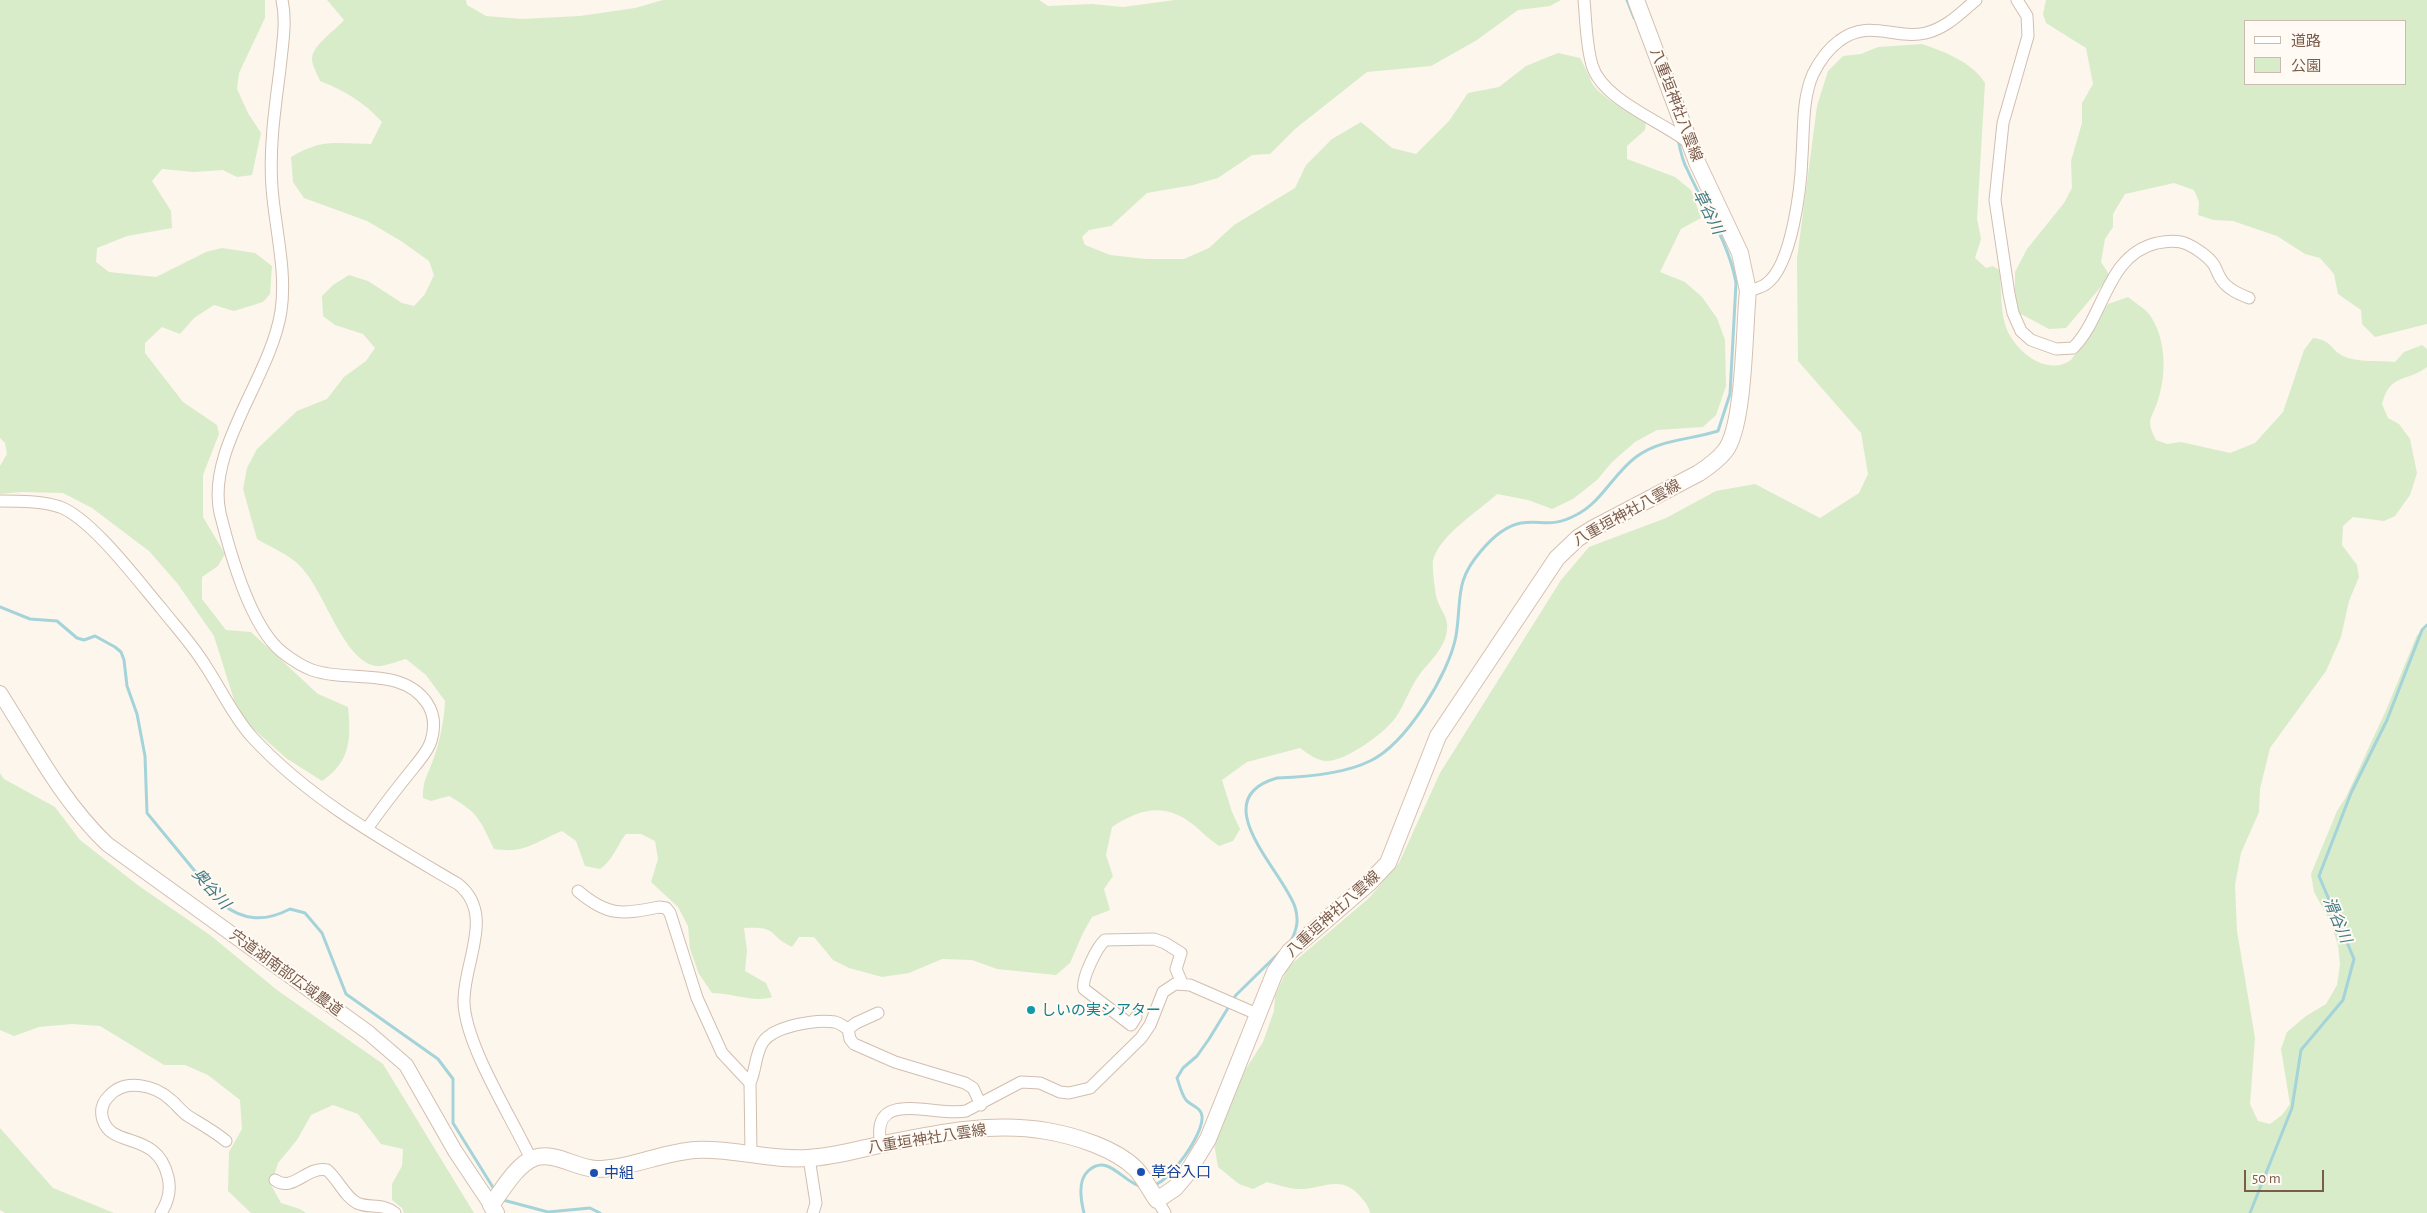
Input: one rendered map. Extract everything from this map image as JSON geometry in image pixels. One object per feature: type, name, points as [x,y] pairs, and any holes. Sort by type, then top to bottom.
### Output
[{"type":"main road","name":"八重垣神社八雲線","points":[[531,1159],[552,1157],[574,1165],[595,1169],[693,1150],[728,1150],[809,1158],[972,1129],[1005,1128],[1048,1131],[1068,1136],[1116,1155],[1136,1170],[1155,1197],[1175,1188],[1199,1156],[1208,1139],[1275,972],[1290,951],[1369,883],[1388,863],[1438,736],[1557,558],[1578,538],[1699,473],[1714,463],[1726,450],[1736,422],[1740,396],[1748,291],[1740,253],[1681,137],[1636,0]]},
{"type":"main road","points":[[494,1209],[516,1172],[531,1159]]},
{"type":"street","points":[[282,0],[284,27],[270,160],[282,272],[281,310],[267,358],[230,441],[220,469],[220,512],[241,580],[256,617],[270,640],[281,650],[310,669],[348,677],[402,683],[421,696],[433,715],[433,734],[425,755],[381,807],[367,829]]},
{"type":"street","points":[[1584,0],[1587,39],[1595,74],[1611,92],[1681,137]]},
{"type":"street","points":[[1748,291],[1766,284],[1784,260],[1800,178],[1808,88],[1813,74],[1827,53],[1844,37],[1856,30],[1914,34],[1943,27],[1976,0]]},
{"type":"street","points":[[2017,0],[2027,16],[2028,36],[2003,123],[1995,200],[2009,294],[2013,313],[2021,331],[2040,345],[2056,349],[2073,348],[2086,329],[2106,289],[2128,259],[2147,246],[2168,241],[2187,244],[2196,249],[2213,264],[2221,280],[2235,293],[2249,298]]},
{"type":"street","points":[[0,501],[28,502],[59,507],[74,515],[107,546],[196,649],[236,717],[253,738],[325,802],[458,884],[470,896],[474,903],[476,926],[466,981],[464,1001],[466,1018],[486,1069],[531,1159]]},
{"type":"street","name":"宍道湖南部広域農道","points":[[0,693],[68,800],[84,822],[107,844],[369,1033],[406,1065],[456,1151],[494,1209]]},
{"type":"street","points":[[578,891],[595,906],[620,913],[666,908],[673,922],[697,998],[722,1053],[750,1083]]},
{"type":"street","points":[[1136,1017],[1131,1025],[1084,989],[1083,982],[1100,945],[1105,940],[1154,939],[1165,942],[1182,953],[1176,969],[1182,983]]},
{"type":"street","points":[[881,1145],[880,1124],[885,1114],[890,1111],[903,1108],[956,1113],[980,1105],[1021,1082],[1040,1083],[1069,1094],[1090,1088],[1141,1038],[1150,1025],[1164,992],[1182,983],[1257,1014]]},
{"type":"street","points":[[848,1029],[856,1023],[878,1013]]},
{"type":"street","points":[[751,1153],[750,1083],[755,1070],[757,1052],[764,1041],[775,1032],[791,1026],[837,1022],[848,1029],[850,1040],[860,1048],[895,1062],[965,1083],[973,1088],[980,1105]]},
{"type":"street","points":[[161,1213],[166,1204],[170,1185],[164,1165],[150,1148],[119,1137],[107,1129],[101,1115],[104,1102],[108,1097],[118,1088],[127,1086],[145,1086],[154,1089],[171,1099],[186,1115],[213,1130],[226,1141]]},
{"type":"street","points":[[809,1158],[816,1203],[812,1213]]},
{"type":"street","points":[[275,1180],[282,1184],[290,1184],[315,1170],[328,1170],[352,1200],[359,1204],[388,1208],[395,1213]]},
{"type":"green space","points":[[0,0],[265,0],[265,18],[239,73],[237,89],[248,113],[261,133],[252,175],[237,177],[223,170],[194,172],[162,169],[152,181],[171,211],[172,228],[127,236],[97,248],[96,262],[109,272],[156,277],[206,252],[222,248],[255,253],[272,266],[270,294],[263,302],[234,311],[214,305],[194,318],[180,334],[162,327],[145,343],[145,353],[183,402],[217,425],[219,434],[203,475],[203,517],[225,554],[218,566],[202,577],[202,599],[226,630],[251,632],[318,694],[348,707],[349,739],[347,749],[339,766],[322,781],[286,758],[239,716],[214,636],[177,583],[149,551],[92,508],[63,493],[22,492],[0,494],[0,466],[7,454],[5,443],[0,438]]},
{"type":"green space","points":[[327,0],[466,0],[467,5],[486,16],[522,19],[580,16],[635,8],[663,0],[1039,0],[1048,6],[1092,4],[1123,7],[1175,0],[1561,0],[1550,6],[1518,10],[1477,40],[1431,66],[1367,72],[1295,129],[1270,154],[1252,155],[1218,178],[1193,185],[1147,193],[1111,226],[1089,230],[1082,237],[1085,245],[1110,255],[1146,259],[1184,259],[1209,248],[1234,225],[1295,188],[1306,165],[1332,139],[1361,122],[1392,148],[1416,154],[1449,121],[1468,93],[1499,87],[1526,66],[1558,53],[1580,58],[1592,83],[1602,94],[1646,122],[1645,130],[1627,146],[1627,159],[1675,177],[1691,190],[1701,218],[1681,229],[1660,272],[1685,282],[1702,297],[1717,318],[1725,340],[1726,386],[1716,415],[1703,427],[1657,430],[1635,442],[1612,462],[1597,480],[1573,499],[1552,509],[1528,500],[1497,494],[1460,524],[1443,542],[1436,552],[1433,561],[1436,596],[1447,621],[1446,637],[1436,654],[1416,679],[1396,717],[1374,738],[1335,760],[1320,760],[1300,748],[1247,762],[1222,780],[1232,812],[1240,829],[1233,841],[1219,846],[1184,818],[1164,811],[1154,810],[1133,815],[1112,827],[1106,855],[1113,876],[1104,889],[1110,910],[1092,917],[1070,963],[1056,975],[997,969],[972,960],[942,959],[909,973],[882,977],[849,968],[833,960],[814,937],[799,937],[792,947],[784,943],[772,932],[763,928],[744,928],[747,950],[745,971],[766,983],[772,997],[758,999],[712,993],[699,974],[690,949],[688,926],[678,907],[651,882],[658,859],[655,841],[641,834],[626,834],[611,857],[600,869],[585,866],[576,841],[562,831],[530,846],[514,850],[494,849],[482,824],[467,807],[449,796],[431,801],[423,798],[425,782],[440,738],[445,701],[426,675],[406,659],[379,666],[364,661],[353,651],[344,638],[317,590],[299,565],[257,539],[243,489],[247,468],[257,449],[297,411],[327,399],[344,377],[366,361],[375,348],[363,334],[335,325],[323,316],[322,296],[333,285],[349,275],[368,281],[402,303],[414,306],[425,294],[434,275],[429,261],[401,241],[367,221],[304,198],[293,182],[291,157],[312,147],[330,143],[371,144],[382,122],[354,98],[320,81],[313,65],[313,54],[320,43],[344,20]]},
{"type":"green space","points":[[2046,0],[2427,0],[2427,324],[2375,337],[2362,324],[2361,310],[2338,294],[2334,274],[2320,258],[2305,254],[2277,236],[2233,221],[2214,220],[2198,215],[2199,202],[2194,190],[2174,183],[2125,194],[2113,214],[2113,227],[2105,239],[2101,262],[2110,276],[2066,328],[2049,329],[2019,313],[2015,300],[2015,272],[2027,249],[2064,203],[2072,188],[2071,161],[2082,123],[2082,103],[2093,84],[2086,48],[2046,23],[2043,14]]},
{"type":"green space","points":[[1922,44],[1949,54],[1973,69],[1985,83],[1977,219],[1981,239],[1975,258],[1986,268],[1993,266],[1999,270],[2002,311],[2009,333],[2022,351],[2031,358],[2041,363],[2061,365],[2071,360],[2108,304],[2128,297],[2142,307],[2155,323],[2162,344],[2163,378],[2150,423],[2156,440],[2167,444],[2181,442],[2230,453],[2255,443],[2283,412],[2304,350],[2313,338],[2328,343],[2343,356],[2361,360],[2395,362],[2404,352],[2422,345],[2427,349],[2427,367],[2399,380],[2389,387],[2382,404],[2388,418],[2399,424],[2410,439],[2417,473],[2410,495],[2395,516],[2384,521],[2353,517],[2343,526],[2342,545],[2357,565],[2359,577],[2349,601],[2341,637],[2326,671],[2270,748],[2260,789],[2259,812],[2241,853],[2235,885],[2237,931],[2255,1038],[2250,1104],[2258,1121],[2270,1124],[2282,1115],[2290,1104],[2281,1049],[2287,1032],[2306,1016],[2326,1004],[2337,985],[2340,965],[2338,945],[2330,921],[2314,892],[2311,874],[2337,811],[2346,797],[2387,708],[2417,635],[2427,628],[2427,1213],[1370,1213],[1368,1206],[1360,1196],[1353,1189],[1345,1185],[1330,1184],[1298,1189],[1267,1182],[1253,1189],[1239,1184],[1218,1167],[1214,1143],[1242,1075],[1263,1042],[1274,1011],[1275,996],[1288,967],[1369,898],[1399,863],[1440,773],[1561,580],[1589,547],[1666,518],[1716,491],[1755,484],[1820,518],[1859,493],[1868,474],[1861,433],[1798,361],[1797,259],[1817,106],[1828,71],[1843,56],[1861,54],[1878,47]]},
{"type":"green space","points":[[0,773],[4,779],[55,807],[80,840],[139,886],[210,935],[277,990],[383,1064],[474,1213],[404,1213],[402,1208],[392,1200],[392,1184],[402,1166],[403,1149],[381,1144],[358,1114],[333,1105],[311,1115],[297,1140],[278,1163],[271,1185],[281,1203],[306,1213],[251,1213],[228,1191],[229,1152],[242,1129],[240,1100],[208,1075],[185,1065],[164,1065],[100,1026],[72,1024],[39,1027],[14,1036],[0,1030]]},
{"type":"green space","points":[[0,1128],[53,1188],[114,1213],[5,1213],[0,1210]]},
{"type":"waterway","name":"草谷川","points":[[1627,0],[1634,18]]},
{"type":"waterway","points":[[1291,941],[1297,924],[1295,907],[1288,892],[1254,837],[1247,819],[1247,802],[1256,788],[1277,778],[1325,774],[1349,769],[1370,761],[1398,740],[1424,706],[1445,669],[1452,652],[1456,636],[1461,591],[1467,572],[1481,551],[1499,534],[1509,527],[1521,523],[1554,522],[1568,519],[1593,503],[1621,471],[1645,451],[1665,443],[1718,431],[1730,394],[1736,283],[1728,253],[1685,166],[1678,139]]},
{"type":"waterway","name":"奥谷川","points":[[0,607],[30,619],[57,621],[77,638],[84,640],[95,636],[121,652],[124,660],[127,686],[137,714],[145,756],[147,813],[222,904],[230,910],[255,918],[272,916],[290,909],[305,913],[322,933],[346,994],[438,1059],[453,1079],[453,1123],[494,1189]]},
{"type":"waterway","name":"滑谷川","points":[[2250,1213],[2292,1108],[2301,1050],[2343,1000],[2354,959],[2319,876],[2351,793],[2387,720],[2422,630],[2427,625]]},
{"type":"waterway","points":[[1154,1185],[1169,1175],[1185,1156],[1198,1134],[1201,1124],[1201,1113],[1186,1100],[1177,1078],[1183,1068],[1197,1056],[1236,995],[1280,952]]},
{"type":"waterway","points":[[1084,1213],[1081,1197],[1082,1180],[1088,1171],[1096,1166],[1103,1165],[1109,1167],[1129,1181],[1143,1187]]},
{"type":"waterway","name":"奥谷川","points":[[503,1200],[548,1212],[590,1208],[600,1213]]},
{"type":"place","name":"しいの実シアター","points":[[1031,1010]]},
{"type":"place","name":"草谷入口","points":[[1141,1172]]},
{"type":"place","name":"中組","points":[[594,1173]]}]
